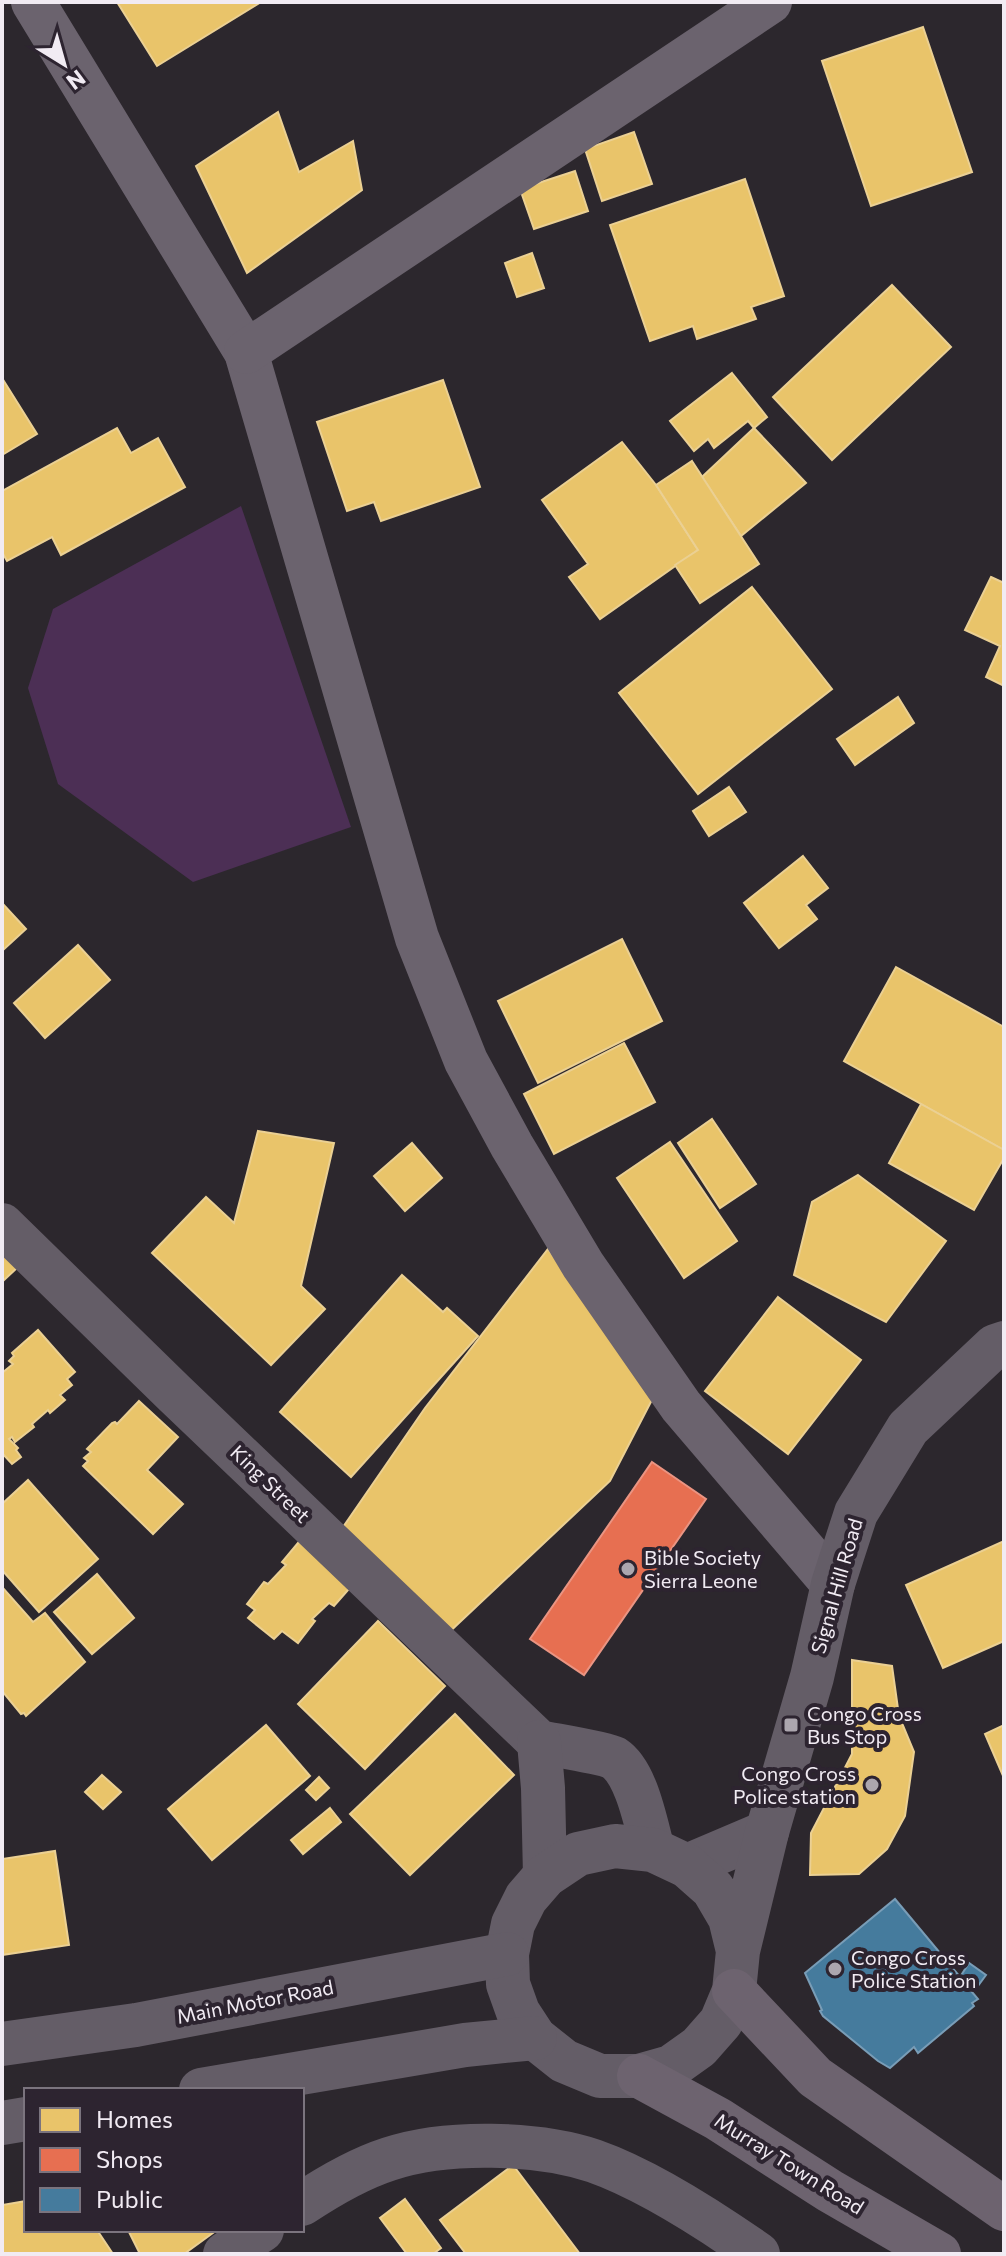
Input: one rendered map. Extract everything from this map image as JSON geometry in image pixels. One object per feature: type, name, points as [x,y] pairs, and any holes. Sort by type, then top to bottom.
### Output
[{"type":"main road","name":"King Street","points":[[2,1225],[539,1742]]},
{"type":"main road","name":"Signal Hill Road","points":[[736,1971],[767,1832],[812,1677],[833,1584],[856,1513],[908,1428],[1001,1340]]},
{"type":"main road","points":[[545,1876],[539,1742],[613,1758],[637,1791],[670,1858]]},
{"type":"main road","points":[[670,1858],[767,1832]]},
{"type":"main road","points":[[615,1846],[670,1858],[713,1889],[730,1918],[736,1971],[721,2022],[699,2047],[671,2067],[639,2076],[600,2076],[564,2061],[535,2038],[518,2012],[508,1984],[507,1954],[513,1924],[526,1898],[545,1876],[578,1854],[615,1846]]},
{"type":"main road","name":"Main Motor Road","points":[[2,2044],[136,2025],[507,1954]]},
{"type":"main road","points":[[736,1971],[815,2077],[1004,2209]]},
{"type":"main road","points":[[213,2088],[465,2045],[535,2038]]},
{"type":"main road","name":"Murray Town Road","points":[[639,2076],[718,2119],[830,2191],[939,2254]]},
{"type":"main road","points":[[2,2123],[24,2119]]},
{"type":"main road","points":[[304,2203],[329,2186],[389,2159],[441,2148],[499,2145],[592,2160],[640,2180],[758,2254]]},
{"type":"main road","points":[[225,2254],[259,2232]]},
{"type":"street","points":[[33,2],[246,352],[417,938],[466,1061],[583,1265],[681,1406],[833,1584]]},
{"type":"street","points":[[246,352],[770,2]]},
{"type":"shaded area","points":[[241,506],[351,827],[193,882],[58,784],[28,688],[53,609]]},
{"type":"building: Homes","points":[[117,2],[261,2],[157,66]]},
{"type":"building: Homes","points":[[923,27],[972,172],[871,206],[822,61]]},
{"type":"building: Homes","points":[[278,112],[299,172],[353,141],[362,190],[247,273],[196,166]]},
{"type":"building: Homes","points":[[634,132],[652,184],[602,201],[585,149]]},
{"type":"building: Homes","points":[[575,171],[588,211],[534,229],[520,189]]},
{"type":"building: Homes","points":[[745,179],[784,296],[751,307],[756,319],[697,339],[693,326],[650,341],[610,225]]},
{"type":"building: Homes","points":[[532,253],[544,288],[517,297],[505,263]]},
{"type":"building: Homes","points":[[892,285],[951,347],[832,460],[773,397]]},
{"type":"building: Homes","points":[[732,373],[767,417],[754,428],[748,421],[714,448],[708,439],[694,451],[670,421]]},
{"type":"building: Homes","points":[[2,378],[37,434],[2,455]]},
{"type":"building: Homes","points":[[443,380],[480,487],[381,521],[374,502],[347,511],[317,422]]},
{"type":"building: Homes","points":[[117,428],[131,453],[158,438],[185,487],[61,555],[52,537],[7,561],[2,552],[2,491]]},
{"type":"building: Homes","points":[[754,428],[806,483],[741,536],[702,477]]},
{"type":"building: Homes","points":[[622,442],[656,485],[698,550],[600,619],[569,577],[588,564],[542,500]]},
{"type":"building: Homes","points":[[692,461],[759,564],[700,603],[675,565],[698,550],[656,485]]},
{"type":"building: Homes","points":[[991,577],[1004,583],[1004,686],[986,677],[1000,646],[965,630]]},
{"type":"building: Homes","points":[[752,587],[832,689],[698,794],[619,693]]},
{"type":"building: Homes","points":[[898,697],[914,723],[855,765],[837,739]]},
{"type":"building: Homes","points":[[729,787],[746,812],[709,836],[693,811]]},
{"type":"building: Homes","points":[[803,856],[828,888],[806,905],[817,919],[779,948],[744,903]]},
{"type":"building: Homes","points":[[2,903],[26,929],[2,951]]},
{"type":"building: Homes","points":[[622,939],[662,1021],[538,1083],[498,1001]]},
{"type":"building: Homes","points":[[78,945],[110,980],[45,1038],[14,1003]]},
{"type":"building: Homes","points":[[896,967],[1004,1027],[1004,1150],[844,1061]]},
{"type":"building: Homes","points":[[624,1043],[655,1102],[554,1154],[524,1094]]},
{"type":"building: Homes","points":[[921,1104],[1004,1150],[1004,1158],[974,1210],[889,1163]]},
{"type":"building: Homes","points":[[712,1119],[756,1184],[720,1208],[678,1143]]},
{"type":"building: Homes","points":[[258,1131],[334,1143],[301,1286],[325,1309],[271,1365],[152,1253],[206,1197],[234,1223]]},
{"type":"building: Homes","points":[[670,1142],[737,1241],[684,1278],[617,1178]]},
{"type":"building: Homes","points":[[412,1143],[442,1178],[405,1211],[374,1176]]},
{"type":"building: Homes","points":[[858,1175],[946,1241],[886,1322],[794,1275],[812,1202]]},
{"type":"building: Homes","points":[[548,1249],[656,1392],[610,1481],[444,1637],[341,1530],[425,1408]]},
{"type":"building: Homes","points":[[2,1250],[18,1267],[2,1282]]},
{"type":"building: Homes","points":[[402,1275],[443,1312],[447,1308],[478,1336],[351,1477],[280,1412]]},
{"type":"building: Homes","points":[[778,1297],[861,1360],[788,1454],[705,1391]]},
{"type":"building: Homes","points":[[38,1330],[75,1372],[67,1379],[72,1385],[60,1395],[65,1400],[50,1413],[48,1410],[32,1424],[34,1427],[15,1442],[12,1437],[9,1439],[18,1448],[16,1450],[21,1457],[12,1464],[2,1453],[2,1373],[13,1364],[9,1361],[14,1356],[12,1353]]},
{"type":"building: Homes","points":[[139,1401],[178,1437],[147,1470],[183,1504],[153,1534],[83,1466],[88,1461],[84,1458],[91,1452],[87,1449]]},
{"type":"building: Homes","points":[[28,1480],[98,1559],[39,1612],[2,1570],[2,1504]]},
{"type":"building: Homes","points":[[303,1537],[355,1582],[334,1606],[329,1603],[312,1619],[315,1621],[298,1643],[282,1631],[274,1639],[248,1618],[255,1610],[247,1604],[264,1582],[268,1584],[286,1565],[282,1562]]},
{"type":"building: Homes","points":[[1004,1541],[1004,1641],[943,1668],[906,1585]]},
{"type":"building: Homes","points":[[97,1574],[134,1618],[92,1654],[54,1612]]},
{"type":"building: Homes","points":[[2,1587],[33,1622],[45,1613],[85,1662],[26,1716],[2,1691]]},
{"type":"building: Homes","points":[[378,1621],[445,1686],[365,1769],[298,1704]]},
{"type":"building: Homes","name":"Congo Cross Police station","points":[[852,1660],[892,1666],[899,1716],[914,1752],[905,1816],[887,1849],[859,1874],[810,1875],[811,1833],[852,1754]]},
{"type":"building: Homes","points":[[455,1714],[514,1775],[410,1875],[350,1814]]},
{"type":"building: Homes","points":[[266,1725],[310,1776],[212,1860],[168,1809]]},
{"type":"building: Homes","points":[[1004,1725],[1004,1778],[985,1734]]},
{"type":"building: Homes","points":[[102,1775],[121,1792],[103,1809],[85,1792]]},
{"type":"building: Homes","points":[[319,1777],[329,1788],[316,1800],[306,1790]]},
{"type":"building: Homes","points":[[330,1808],[341,1822],[303,1854],[291,1840]]},
{"type":"building: Homes","points":[[55,1851],[69,1945],[2,1955],[2,1859]]},
{"type":"building: Homes","points":[[513,2165],[580,2254],[466,2254],[440,2220]]},
{"type":"building: Homes","points":[[405,2199],[441,2248],[433,2254],[407,2254],[380,2218]]},
{"type":"building: Homes","points":[[24,2201],[24,2232],[98,2232],[113,2254],[2,2254],[2,2205]]},
{"type":"building: Homes","points":[[129,2232],[214,2232],[184,2254],[140,2254]]},
{"type":"building: Shops","points":[[652,1462],[706,1499],[584,1675],[530,1639]]},
{"type":"building: Public","points":[[895,1899],[960,1977],[969,1963],[986,1975],[975,1990],[966,1985],[978,1999],[972,2003],[974,2006],[918,2053],[914,2047],[890,2068],[823,2016],[805,1973]]},
{"type":"place","name":"Bible Society Sierra Leone","points":[[628,1569]]},
{"type":"place","name":"Congo Cross Bus Stop","points":[[791,1725]]},
{"type":"place","name":"Congo Cross Police station","points":[[872,1785]]},
{"type":"place","name":"Congo Cross Police Station","points":[[835,1969]]}]
